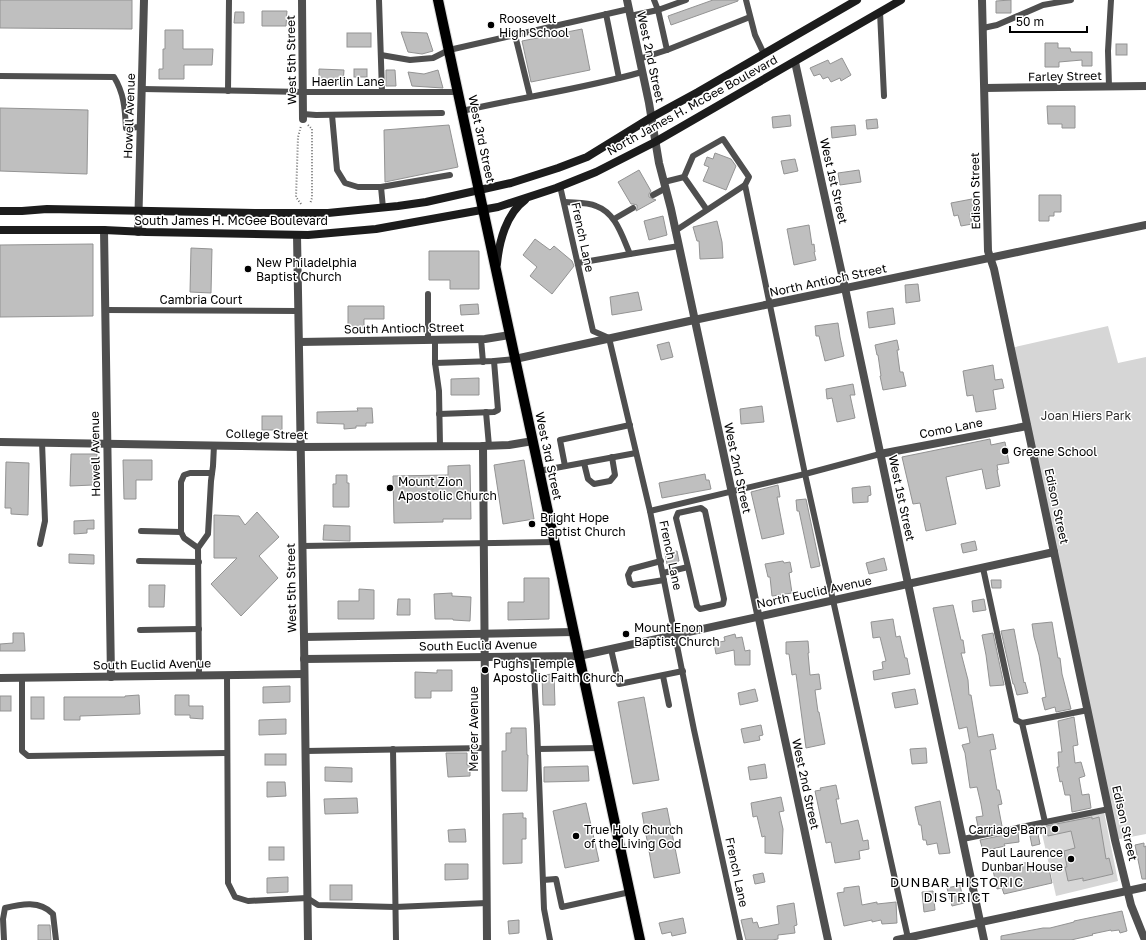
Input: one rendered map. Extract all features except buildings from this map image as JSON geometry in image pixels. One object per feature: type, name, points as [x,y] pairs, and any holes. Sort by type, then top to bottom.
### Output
[{"type":"main road","name":"West 3rd Street","points":[[438,0],[640,940]]},
{"type":"main road","name":"North James H. McGee Boulevard","points":[[480,190],[511,183],[555,169],[587,156],[652,117],[857,0]]},
{"type":"main road","name":"North James H. McGee Boulevard","points":[[484,210],[529,198],[596,172],[655,142],[901,0]]},
{"type":"main road","name":"South James H. McGee Boulevard","points":[[0,211],[48,209],[307,213],[355,211],[426,202],[480,190]]},
{"type":"main road","points":[[496,269],[497,256],[502,237],[510,216],[515,209],[529,198]]},
{"type":"main road","name":"South James H. McGee Boulevard","points":[[0,230],[104,230],[297,235],[376,229],[484,210]]},
{"type":"street","name":"Howell Avenue","points":[[138,232],[144,0]]},
{"type":"street","name":"West 5th Street","points":[[302,0],[303,116]]},
{"type":"street","name":"West 2nd Street","points":[[627,0],[652,117],[655,142],[679,246],[828,940]]},
{"type":"street","name":"Edison Street","points":[[982,0],[988,251],[995,276],[1109,809],[1131,905],[1145,940]]},
{"type":"street","name":"West 1st Street","points":[[795,62],[845,288],[984,940]]},
{"type":"street","name":"Farley Street","points":[[984,88],[1146,86]]},
{"type":"street","name":"North Antioch Street","points":[[515,359],[1146,225]]},
{"type":"street","name":"Howell Avenue","points":[[104,230],[111,677]]},
{"type":"street","name":"West 5th Street","points":[[297,235],[308,940]]},
{"type":"street","name":"South Antioch Street","points":[[299,342],[481,339],[510,336]]},
{"type":"street","name":"Como Lane","points":[[880,454],[1027,426]]},
{"type":"street","name":"College Street","points":[[0,442],[301,447],[486,446],[509,445],[533,441]]},
{"type":"street","name":"Mercer Avenue","points":[[486,446],[484,543],[487,940]]},
{"type":"street","name":"North Euclid Avenue","points":[[579,656],[1054,552]]},
{"type":"street","name":"South Euclid Avenue","points":[[304,637],[574,632]]},
{"type":"street","name":"South Euclid Avenue","points":[[304,659],[579,656]]},
{"type":"street","name":"South Euclid Avenue","points":[[0,678],[304,674]]},
{"type":"street","points":[[897,940],[1146,887]]},
{"type":"lane","points":[[228,91],[229,0]]},
{"type":"lane","points":[[379,0],[382,92]]},
{"type":"lane","points":[[654,0],[658,10],[667,50]]},
{"type":"lane","points":[[381,55],[410,60],[433,58],[449,50],[606,14],[658,10],[686,0]]},
{"type":"lane","points":[[746,0],[755,35],[764,54]]},
{"type":"lane","points":[[983,28],[997,25],[1043,5],[1071,0]]},
{"type":"lane","points":[[1109,87],[1108,51],[1111,0]]},
{"type":"lane","points":[[880,12],[884,96]]},
{"type":"lane","points":[[606,14],[619,78]]},
{"type":"lane","points":[[640,59],[667,50],[750,17]]},
{"type":"lane","points":[[515,35],[530,96]]},
{"type":"lane","points":[[462,111],[530,96],[568,90],[642,72]]},
{"type":"lane","points":[[0,76],[114,77],[120,87],[124,101],[126,128],[140,127]]},
{"type":"lane","name":"Haerlin Lane","points":[[142,89],[303,92],[458,92]]},
{"type":"lane","points":[[303,116],[442,113]]},
{"type":"lane","points":[[332,115],[337,170],[345,183],[358,187],[381,187],[450,175]]},
{"type":"lane","points":[[653,195],[665,185],[684,177],[693,156],[723,139],[749,176],[745,186],[806,474],[908,938]]},
{"type":"lane","points":[[684,177],[707,210]]},
{"type":"lane","name":"French Lane","points":[[560,186],[565,202],[593,331],[609,338],[630,425],[661,561],[740,940]]},
{"type":"lane","points":[[675,231],[745,186]]},
{"type":"lane","points":[[381,187],[384,208]]},
{"type":"lane","points":[[565,202],[595,205],[606,210],[614,219],[630,254]]},
{"type":"lane","points":[[614,219],[633,208]]},
{"type":"lane","points":[[578,263],[679,246]]},
{"type":"lane","points":[[428,294],[431,340],[439,391],[440,446]]},
{"type":"lane","name":"Cambria Court","points":[[105,310],[298,311]]},
{"type":"lane","points":[[481,339],[483,362]]},
{"type":"lane","points":[[435,363],[483,362],[515,359]]},
{"type":"lane","points":[[439,414],[494,412],[498,410],[494,361]]},
{"type":"lane","points":[[486,412],[486,446]]},
{"type":"lane","points":[[565,466],[560,440],[630,425]]},
{"type":"lane","points":[[40,544],[45,521],[42,442]]},
{"type":"lane","points":[[199,676],[198,548],[208,534],[214,445]]},
{"type":"lane","points":[[539,472],[636,453]]},
{"type":"lane","points":[[650,511],[806,474],[880,454]]},
{"type":"lane","points":[[584,463],[588,479],[594,484],[610,481],[615,475],[612,457]]},
{"type":"lane","points":[[198,548],[184,538],[181,532],[181,482],[184,475],[190,473],[212,473]]},
{"type":"lane","points":[[701,508],[705,511],[724,599],[723,604],[700,608],[697,606],[688,567],[676,518],[678,513],[701,508]]},
{"type":"lane","points":[[141,531],[181,532]]},
{"type":"lane","points":[[302,546],[554,542]]},
{"type":"lane","points":[[139,561],[199,562]]},
{"type":"lane","points":[[661,561],[631,569],[628,575],[630,583],[633,585],[664,577],[688,567]]},
{"type":"lane","points":[[982,568],[1016,720],[1022,724],[1045,822]]},
{"type":"lane","points":[[140,630],[199,629]]},
{"type":"lane","points":[[611,649],[619,684],[683,672]]},
{"type":"lane","points":[[533,657],[544,909],[550,940]]},
{"type":"lane","points":[[227,675],[228,883],[235,897],[248,901],[307,898],[318,905],[395,907],[487,903]]},
{"type":"lane","points":[[663,676],[669,705]]},
{"type":"lane","points":[[22,678],[22,751],[28,756],[227,753]]},
{"type":"lane","points":[[1022,724],[1088,710]]},
{"type":"lane","points":[[305,751],[486,748]]},
{"type":"lane","points":[[538,749],[599,748]]},
{"type":"lane","points":[[393,749],[396,940]]},
{"type":"lane","points":[[963,839],[1109,809]]},
{"type":"lane","points":[[543,880],[556,879],[562,906],[630,892]]},
{"type":"lane","points":[[4,940],[3,919],[5,908],[15,905],[33,904],[44,906],[53,914],[56,940]]},
{"type":"path","points":[[303,116],[298,138],[296,197],[307,213]]},
{"type":"path","points":[[303,116],[312,129],[312,198],[307,213]]},
{"type":"green space","name":"Joan Hiers Park","points":[[1108,326],[1118,363],[1146,357],[1146,834],[1115,840],[1011,348]]},
{"type":"green space","points":[[1104,812],[1118,881],[1056,896],[1040,825]]},
{"type":"place","name":"Roosevelt High School","points":[[491,25]]},
{"type":"place","name":"New Philadelphia Baptist Church","points":[[248,269]]},
{"type":"place","name":"Greene School","points":[[1005,451]]},
{"type":"place","name":"Mount Zion Apostolic Church","points":[[390,488]]},
{"type":"place","name":"Bright Hope Baptist Church","points":[[532,524]]},
{"type":"place","name":"Mount Enon Baptist Church","points":[[626,634]]},
{"type":"place","name":"Pughs Temple Apostolic Faith Church","points":[[485,670]]},
{"type":"place","name":"Carriage Barn","points":[[1055,829]]},
{"type":"place","name":"True Holy Church of the Living God","points":[[576,836]]},
{"type":"place","name":"Paul Laurence Dunbar House","points":[[1071,859]]},
{"type":"district","name":"DUNBAR HISTORIC DISTRICT","points":[[957,890]]}]
